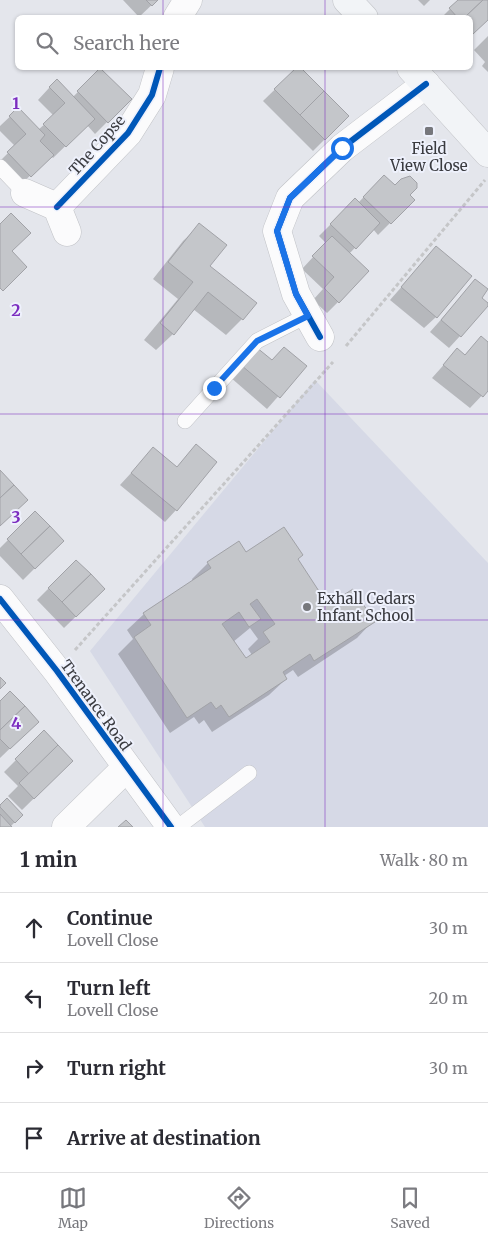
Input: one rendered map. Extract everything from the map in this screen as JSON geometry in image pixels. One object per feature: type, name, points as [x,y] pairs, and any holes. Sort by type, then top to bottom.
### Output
[{"type":"main road","points":[[347,0],[361,15]]},
{"type":"main road","points":[[418,76],[488,153]]},
{"type":"street","points":[[179,15],[188,0]]},
{"type":"street","name":"The Copse","points":[[57,207],[128,133],[152,95],[159,70]]},
{"type":"street","points":[[323,335],[296,294],[277,231],[290,198],[418,76]]},
{"type":"street","points":[[25,193],[57,207],[67,232]]},
{"type":"street","name":"Trenance Road","points":[[0,599],[56,671],[171,827]]},
{"type":"street","name":"Trenance Road","points":[[66,827],[126,768]]},
{"type":"lane","points":[[0,168],[25,193]]},
{"type":"lane","points":[[185,421],[257,341],[323,335]]},
{"type":"lane","points":[[178,827],[249,773]]},
{"type":"path","points":[[323,335],[488,177]]},
{"type":"path","points":[[56,671],[334,360]]},
{"type":"shaded area","name":"Exhall Cedars Infant School","points":[[315,380],[488,563],[488,827],[205,827],[90,651]]},
{"type":"building","points":[[146,0],[158,0],[152,6]]},
{"type":"building","points":[[458,0],[483,0],[467,15],[455,15],[449,8]]},
{"type":"building","points":[[483,0],[488,0],[488,20],[473,34],[473,15],[467,15]]},
{"type":"building","points":[[98,70],[102,70],[132,99],[108,123],[77,91]]},
{"type":"building","points":[[294,70],[303,70],[324,91],[300,115],[274,89]]},
{"type":"building","points":[[57,79],[95,119],[66,147],[43,124],[65,103],[49,87]]},
{"type":"building","points":[[324,91],[349,116],[325,140],[300,115]]},
{"type":"building","points":[[18,107],[45,135],[40,141],[54,155],[31,177],[7,152],[26,134],[9,116]]},
{"type":"building","points":[[384,175],[395,185],[401,179],[410,176],[417,183],[417,188],[410,195],[415,200],[391,224],[363,197]]},
{"type":"building","points":[[355,198],[380,223],[356,249],[330,224]]},
{"type":"building","points":[[11,213],[31,233],[12,251],[27,267],[3,291],[0,288],[0,224]]},
{"type":"building","points":[[199,223],[227,245],[210,266],[257,303],[243,320],[208,292],[174,335],[160,323],[193,282],[168,262]]},
{"type":"building","points":[[332,236],[369,271],[339,303],[324,288],[334,277],[312,256]]},
{"type":"building","points":[[436,246],[472,276],[437,318],[401,287]]},
{"type":"building","points":[[475,279],[488,289],[482,298],[488,303],[488,306],[461,337],[441,320]]},
{"type":"building","points":[[481,336],[488,342],[488,391],[483,397],[443,365],[457,348],[465,355]]},
{"type":"building","points":[[256,347],[272,360],[284,347],[307,366],[280,398],[241,365]]},
{"type":"building","points":[[196,444],[217,462],[177,511],[131,473],[153,447],[177,467]]},
{"type":"building","points":[[0,470],[14,485],[0,498]]},
{"type":"building","points":[[14,485],[28,500],[0,526],[0,498]]},
{"type":"building","points":[[35,511],[50,526],[21,554],[7,539]]},
{"type":"building","points":[[50,526],[64,541],[35,569],[21,554]]},
{"type":"building","points":[[284,527],[303,555],[298,559],[328,605],[353,589],[375,622],[314,661],[310,654],[283,672],[287,679],[229,717],[221,705],[216,709],[211,702],[187,718],[134,637],[151,625],[143,613],[211,568],[207,562],[239,541],[246,552]],"holes":[[[257,599],[275,624],[263,632],[270,642],[246,658],[222,624],[239,612],[249,627],[261,619],[250,604]]]},
{"type":"building","points":[[76,560],[91,574],[62,602],[48,588]]},
{"type":"building","points":[[91,574],[105,589],[76,617],[62,602]]},
{"type":"building","points":[[0,677],[6,683],[0,689]]},
{"type":"building","points":[[10,691],[25,706],[0,730],[0,701]]},
{"type":"building","points":[[25,706],[39,722],[10,749],[0,739],[0,730]]},
{"type":"building","points":[[44,730],[58,745],[29,774],[15,759]]},
{"type":"building","points":[[58,745],[73,761],[34,799],[19,783]]},
{"type":"building","points":[[7,798],[23,815],[15,823],[0,807]]},
{"type":"building","points":[[0,814],[12,827],[0,827]]},
{"type":"building","points":[[126,820],[133,827],[118,827]]},
{"type":"cycle path","points":[[57,207],[128,133],[152,95],[159,70]]},
{"type":"cycle path","points":[[320,337],[296,294],[277,231],[290,198],[342,148],[426,84]]},
{"type":"cycle path","points":[[0,599],[57,671],[171,827]]},
{"type":"place","name":"Field View Close","points":[[429,131]]},
{"type":"place","name":"Exhall Cedars Infant School","points":[[307,607]]},
{"type":"route","points":[[214,388],[257,341],[308,316],[296,294],[277,231],[290,198],[342,148]]}]
